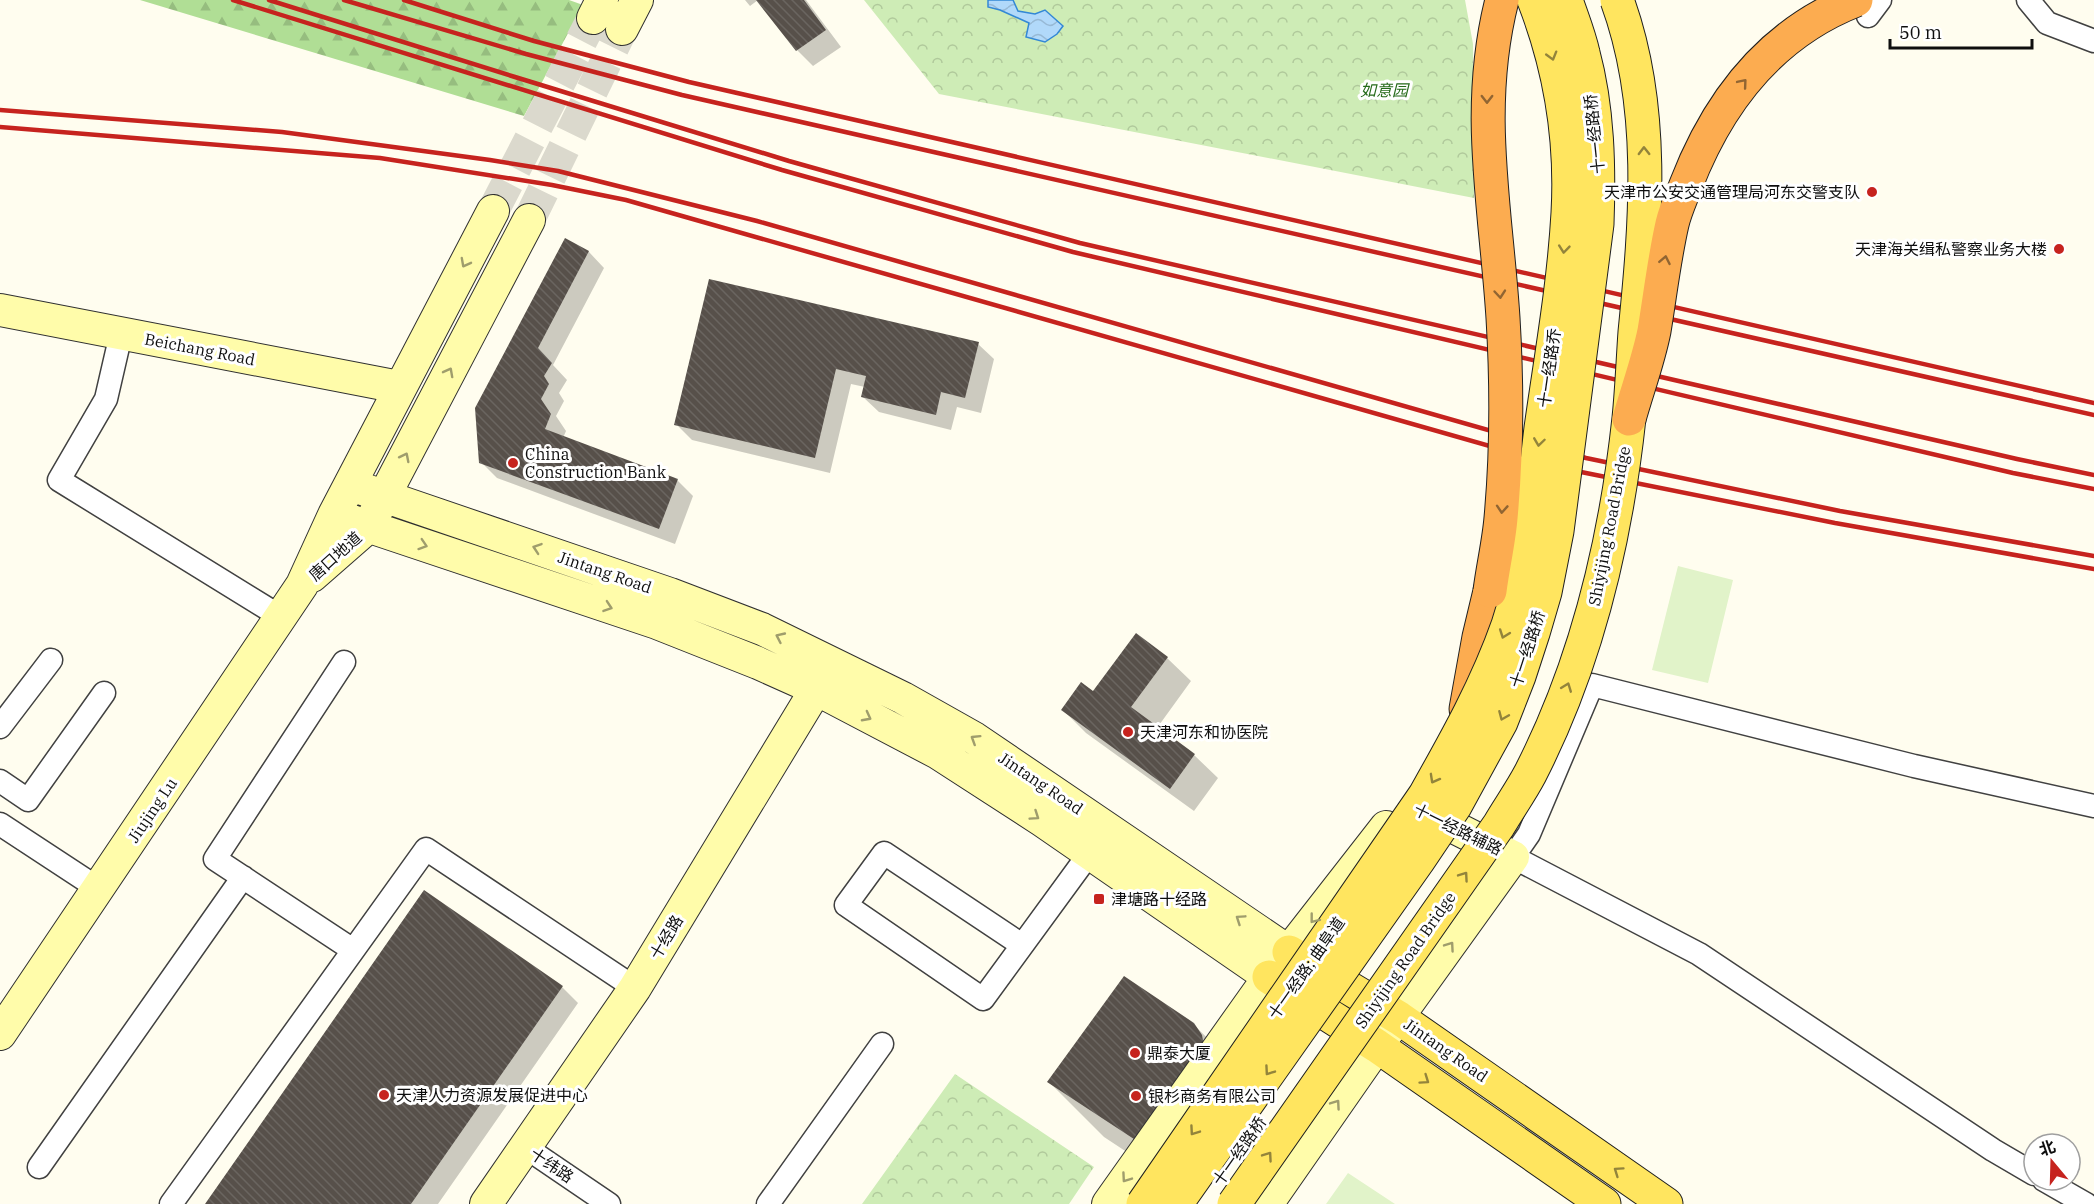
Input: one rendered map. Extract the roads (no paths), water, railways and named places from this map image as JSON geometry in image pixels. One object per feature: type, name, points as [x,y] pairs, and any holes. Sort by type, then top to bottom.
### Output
[{"type":"highway","points":[[1462,728],[1490,591],[1501,520],[1505,456],[1504,336],[1487,122],[1490,59],[1495,27],[1504,0]]},
{"type":"highway","points":[[1629,419],[1653,333],[1672,221],[1706,138],[1732,96],[1775,50],[1802,28],[1842,6],[1868,5]]},
{"type":"main road","points":[[622,29],[637,0]]},
{"type":"main road","points":[[1504,0],[1518,9],[1531,12],[1573,0]]},
{"type":"main road","name":"十一经路乔","points":[[1462,728],[1490,671],[1508,624],[1518,589],[1529,521],[1567,223],[1568,158],[1564,108],[1554,62],[1534,0]]},
{"type":"main road","name":"十一经路桥","points":[[1176,1204],[1455,806],[1501,722],[1530,644],[1545,592],[1557,531],[1597,224],[1599,184],[1596,127],[1584,53],[1566,0]]},
{"type":"main road","name":"十一经路桥","points":[[1202,1204],[1422,890],[1509,753],[1528,715],[1542,678],[1564,600],[1576,536],[1620,203],[1616,115],[1602,38],[1589,0]]},
{"type":"main road","name":"Shiyijing Road Bridge","points":[[1234,1204],[1499,825],[1530,774],[1580,656],[1598,594],[1611,536],[1629,419],[1643,258],[1644,141],[1635,65],[1624,18],[1617,0]]},
{"type":"main road","name":"唐口地道","points":[[302,585],[334,515],[399,387],[493,211]]},
{"type":"main road","name":"唐口地道","points":[[302,585],[368,527],[529,220]]},
{"type":"main road","name":"Beichang Road","points":[[0,310],[399,387]]},
{"type":"main road","name":"Jintang Road","points":[[351,485],[670,594],[762,629],[939,717],[974,738],[1279,964],[1377,1046],[1604,1204]]},
{"type":"main road","name":"Jintang Road","points":[[334,515],[657,623],[816,689],[938,753],[1043,821],[1089,854],[1279,964],[1399,1018],[1666,1204]]},
{"type":"main road","name":"Jiujing Lu","points":[[0,1034],[302,585]]},
{"type":"main road","name":"十经路","points":[[486,1204],[635,988],[832,662]]},
{"type":"main road","name":"十一经路; 曲阜道","points":[[1143,1204],[1425,795],[1462,728]]},
{"type":"main road","name":"十一经路辅路","points":[[1108,1204],[1279,964],[1405,803],[1513,857],[1267,1204]]},
{"type":"street","points":[[2028,0],[2047,23],[2094,41]]},
{"type":"street","points":[[121,334],[106,399],[59,480],[281,617]]},
{"type":"street","points":[[0,727],[51,660]]},
{"type":"street","points":[[344,662],[215,859],[353,950]]},
{"type":"street","points":[[2022,1167],[1699,954],[1513,857],[1529,834],[1592,685],[1914,766],[2094,806]]},
{"type":"street","points":[[99,889],[4,826],[28,800],[104,693]]},
{"type":"street","points":[[0,781],[28,800]]},
{"type":"street","points":[[171,1204],[426,849],[635,988]]},
{"type":"street","points":[[1022,945],[884,853],[846,905],[983,999],[1089,854]]},
{"type":"street","points":[[39,1167],[243,878]]},
{"type":"street","points":[[768,1204],[882,1044]]},
{"type":"street","name":"十纬路","points":[[525,1147],[609,1204]]},
{"type":"street","points":[[2065,1192],[2086,1204]]},
{"type":"water","points":[[988,0],[1013,0],[1018,11],[1035,14],[1045,10],[1063,26],[1057,34],[1045,42],[1026,37],[1029,23],[988,7]]},
{"type":"tunnel","points":[[493,211],[593,18]]},
{"type":"tunnel","points":[[529,220],[622,29]]},
{"type":"railway","points":[[233,0],[782,170],[1073,252],[2013,473],[2094,489]]},
{"type":"railway","points":[[269,0],[789,161],[1080,243],[2094,475]]},
{"type":"railway","points":[[344,0],[526,54],[682,95],[2094,415]]},
{"type":"railway","points":[[404,0],[534,41],[689,82],[2094,403]]},
{"type":"railway","points":[[0,110],[282,132],[558,171],[757,221],[1586,458],[1840,511],[2094,556]]},
{"type":"railway","points":[[0,127],[380,158],[552,185],[626,200],[1581,472],[1835,523],[2094,569]]},
{"type":"place","name":"天津市公安交通管理局河东交警支队","points":[[1872,192]]},
{"type":"place","name":"天津海关缉私警察业务大楼","points":[[2059,249]]},
{"type":"place","name":"China Construction Bank","points":[[513,463]]},
{"type":"place","name":"天津河东和协医院","points":[[1128,732]]},
{"type":"place","name":"津塘路十经路","points":[[1099,899]]},
{"type":"place","name":"鼎泰大厦","points":[[1135,1053]]},
{"type":"place","name":"天津人力资源发展促进中心","points":[[384,1095]]},
{"type":"place","name":"银杉商务有限公司","points":[[1136,1096]]},
{"type":"park label","name":"如意园","points":[[1384,90]]}]
